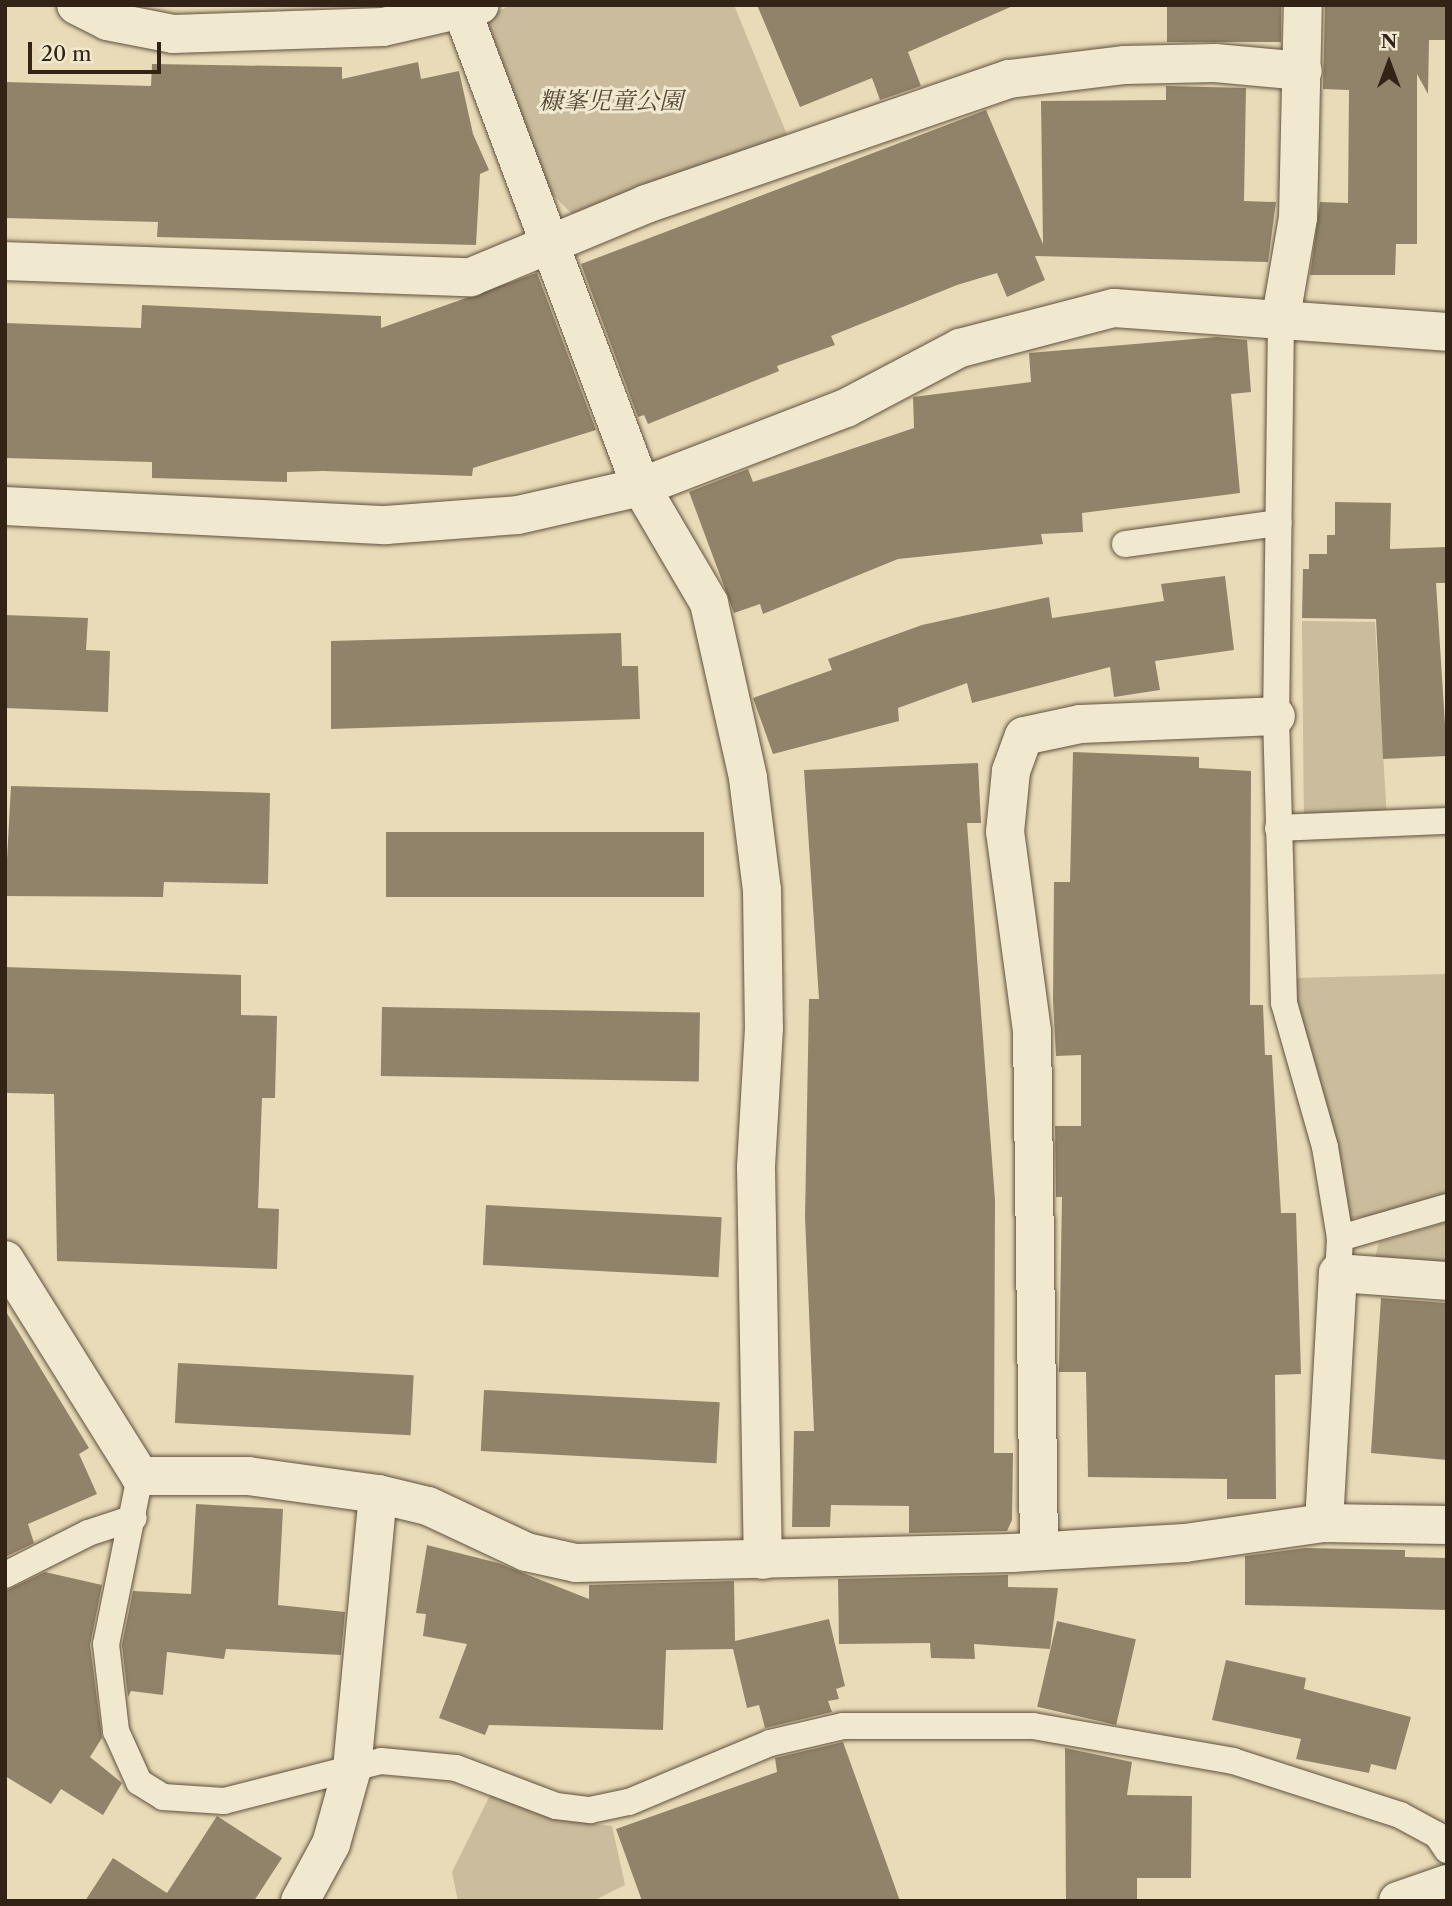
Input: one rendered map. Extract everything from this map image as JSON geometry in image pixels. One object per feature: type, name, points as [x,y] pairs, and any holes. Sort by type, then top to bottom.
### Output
[{"type":"street","points":[[76,5],[107,21],[173,34],[383,27],[467,7],[641,487],[709,603],[748,778],[762,890],[764,1028],[756,1167],[763,1560]]},
{"type":"street","points":[[1281,317],[1298,218],[1303,5]]},
{"type":"street","points":[[5,261],[471,277],[646,204],[1009,79],[1138,65],[1303,71]]},
{"type":"street","points":[[5,506],[386,525],[518,515],[641,487],[846,408],[960,348],[1114,309],[1281,317],[1447,332]]},
{"type":"street","points":[[1039,1549],[1031,1031],[1005,832],[1011,771],[1024,736],[1069,726],[1276,716]]},
{"type":"street","points":[[1324,1523],[1339,1256],[1447,1281]]},
{"type":"street","points":[[5,1261],[140,1476],[248,1476],[379,1494],[428,1506],[526,1552],[576,1563],[763,1560],[1185,1544],[1324,1523],[1447,1525]]},
{"type":"street","points":[[300,1901],[331,1844],[352,1769],[379,1494]]},
{"type":"street","points":[[1398,1901],[1447,1884]]},
{"type":"lane","points":[[1281,317],[1276,716],[1284,1003],[1325,1147],[1339,1256],[1447,1207]]},
{"type":"lane","points":[[1125,544],[1279,523]]},
{"type":"lane","points":[[1278,828],[1447,821]]},
{"type":"lane","points":[[140,1476],[134,1518],[106,1644],[116,1731],[139,1782],[193,1804],[381,1761],[456,1768],[556,1806],[590,1810],[629,1802],[770,1743],[843,1726],[1033,1726],[1233,1761],[1400,1815],[1437,1835],[1447,1850]]},
{"type":"lane","points":[[5,1575],[88,1533],[134,1518]]},
{"type":"green space","name":"糠峯児童公園","points":[[511,5],[734,5],[787,135],[783,142],[572,214],[546,188],[480,20]]},
{"type":"green space","points":[[1302,621],[1375,622],[1387,819],[1304,828]]},
{"type":"green space","points":[[1447,974],[1447,1193],[1414,1212],[1340,1219],[1301,1044],[1294,978]]},
{"type":"green space","points":[[1447,1222],[1447,1264],[1375,1258],[1379,1242]]},
{"type":"green space","points":[[492,1791],[565,1820],[612,1826],[625,1885],[593,1901],[458,1901],[452,1872]]},
{"type":"building","points":[[757,5],[1015,5],[908,52],[921,86],[880,100],[872,78],[800,107]]},
{"type":"building","points":[[1167,5],[1281,5],[1281,42],[1167,42]]},
{"type":"building","points":[[1325,5],[1447,5],[1447,40],[1429,40],[1428,94],[1417,74],[1417,244],[1396,244],[1395,275],[1310,275],[1320,202],[1348,203],[1349,90],[1323,89]]},
{"type":"building","points":[[418,62],[421,79],[459,71],[473,134],[489,170],[480,174],[476,245],[157,237],[158,222],[5,218],[5,82],[151,86],[152,64],[342,67],[342,79]]},
{"type":"building","points":[[1166,86],[1246,88],[1244,201],[1276,202],[1268,262],[1035,256],[1045,280],[1007,297],[997,273],[957,285],[831,336],[835,345],[777,366],[779,371],[648,424],[644,415],[638,417],[581,264],[986,110],[1043,244],[1041,101],[1166,100]]},
{"type":"building","points":[[537,273],[596,430],[473,468],[472,476],[323,471],[287,472],[287,482],[152,478],[152,462],[5,458],[5,323],[141,328],[142,305],[381,316],[381,328]]},
{"type":"building","points":[[1217,337],[1247,340],[1251,392],[1231,394],[1240,493],[1082,513],[1083,532],[1041,534],[1043,544],[898,559],[763,614],[760,604],[734,613],[689,492],[748,469],[753,482],[914,428],[913,397],[1031,382],[1029,353]]},
{"type":"building","points":[[1335,502],[1391,503],[1390,549],[1447,547],[1447,583],[1436,583],[1447,756],[1383,759],[1376,619],[1302,618],[1303,569],[1309,569],[1309,554],[1327,554],[1327,535],[1335,535]]},
{"type":"building","points":[[1225,576],[1234,650],[1155,661],[1160,690],[1114,697],[1110,667],[972,703],[967,683],[898,708],[899,721],[773,754],[753,698],[832,670],[828,659],[922,625],[1049,597],[1052,618],[1164,601],[1161,584]]},
{"type":"building","points":[[5,615],[88,618],[86,650],[110,651],[108,712],[5,708]]},
{"type":"building","points":[[621,633],[622,666],[638,666],[640,719],[331,729],[331,641]]},
{"type":"building","points":[[1073,752],[1199,757],[1199,768],[1251,771],[1250,1005],[1263,1005],[1265,1055],[1272,1055],[1281,1213],[1296,1213],[1301,1374],[1275,1375],[1276,1499],[1227,1499],[1227,1479],[1088,1477],[1086,1372],[1059,1372],[1062,1197],[1056,1197],[1055,1126],[1081,1126],[1081,1055],[1056,1056],[1053,1000],[1054,882],[1070,882]]},
{"type":"building","points":[[978,763],[981,823],[967,823],[995,1200],[994,1453],[1013,1453],[1012,1520],[1007,1531],[909,1533],[909,1506],[831,1505],[830,1527],[792,1527],[794,1431],[814,1431],[805,1217],[809,999],[819,999],[804,770]]},
{"type":"building","points":[[11,786],[270,793],[268,884],[164,882],[163,897],[5,896]]},
{"type":"building","points":[[386,832],[704,832],[704,897],[386,897]]},
{"type":"building","points":[[5,967],[241,975],[241,1015],[277,1016],[275,1098],[262,1098],[258,1208],[279,1209],[277,1269],[57,1261],[54,1094],[5,1093]]},
{"type":"building","points":[[382,1007],[700,1013],[699,1082],[381,1076]]},
{"type":"building","points":[[486,1205],[722,1217],[719,1277],[483,1265]]},
{"type":"building","points":[[1381,1298],[1447,1303],[1447,1460],[1371,1453]]},
{"type":"building","points":[[5,1310],[89,1448],[79,1454],[97,1494],[28,1524],[34,1543],[5,1557]]},
{"type":"building","points":[[178,1363],[414,1375],[411,1435],[175,1423]]},
{"type":"building","points":[[484,1390],[720,1402],[716,1463],[481,1451]]},
{"type":"building","points":[[196,1504],[283,1509],[278,1605],[345,1612],[341,1655],[226,1649],[224,1659],[167,1652],[163,1695],[131,1691],[128,1697],[122,1645],[133,1591],[191,1594]]},
{"type":"building","points":[[427,1545],[498,1563],[589,1599],[589,1585],[734,1581],[735,1641],[829,1619],[845,1686],[836,1689],[839,1699],[828,1701],[832,1712],[765,1728],[759,1705],[747,1708],[733,1649],[666,1650],[663,1730],[489,1725],[485,1735],[439,1718],[467,1644],[423,1636],[426,1614],[416,1613]]},
{"type":"building","points":[[1305,1548],[1405,1550],[1405,1557],[1447,1558],[1447,1610],[1245,1605],[1245,1556]]},
{"type":"building","points":[[45,1572],[102,1585],[90,1645],[102,1738],[90,1757],[122,1783],[103,1815],[61,1789],[51,1804],[5,1776],[5,1591]]},
{"type":"building","points":[[1008,1575],[1008,1587],[1058,1588],[1050,1649],[974,1644],[975,1659],[931,1658],[930,1643],[839,1644],[838,1579]]},
{"type":"building","points":[[1057,1621],[1136,1639],[1116,1725],[1037,1707]]},
{"type":"building","points":[[1226,1660],[1306,1678],[1304,1689],[1411,1717],[1396,1770],[1371,1764],[1369,1773],[1296,1759],[1301,1739],[1212,1720]]},
{"type":"building","points":[[843,1742],[900,1901],[642,1901],[616,1829],[777,1772],[775,1758]]},
{"type":"building","points":[[1065,1748],[1132,1762],[1127,1795],[1192,1796],[1191,1878],[1137,1878],[1137,1901],[1066,1901]]},
{"type":"building","points":[[217,1816],[282,1858],[254,1901],[85,1901],[113,1858],[167,1893]]}]
